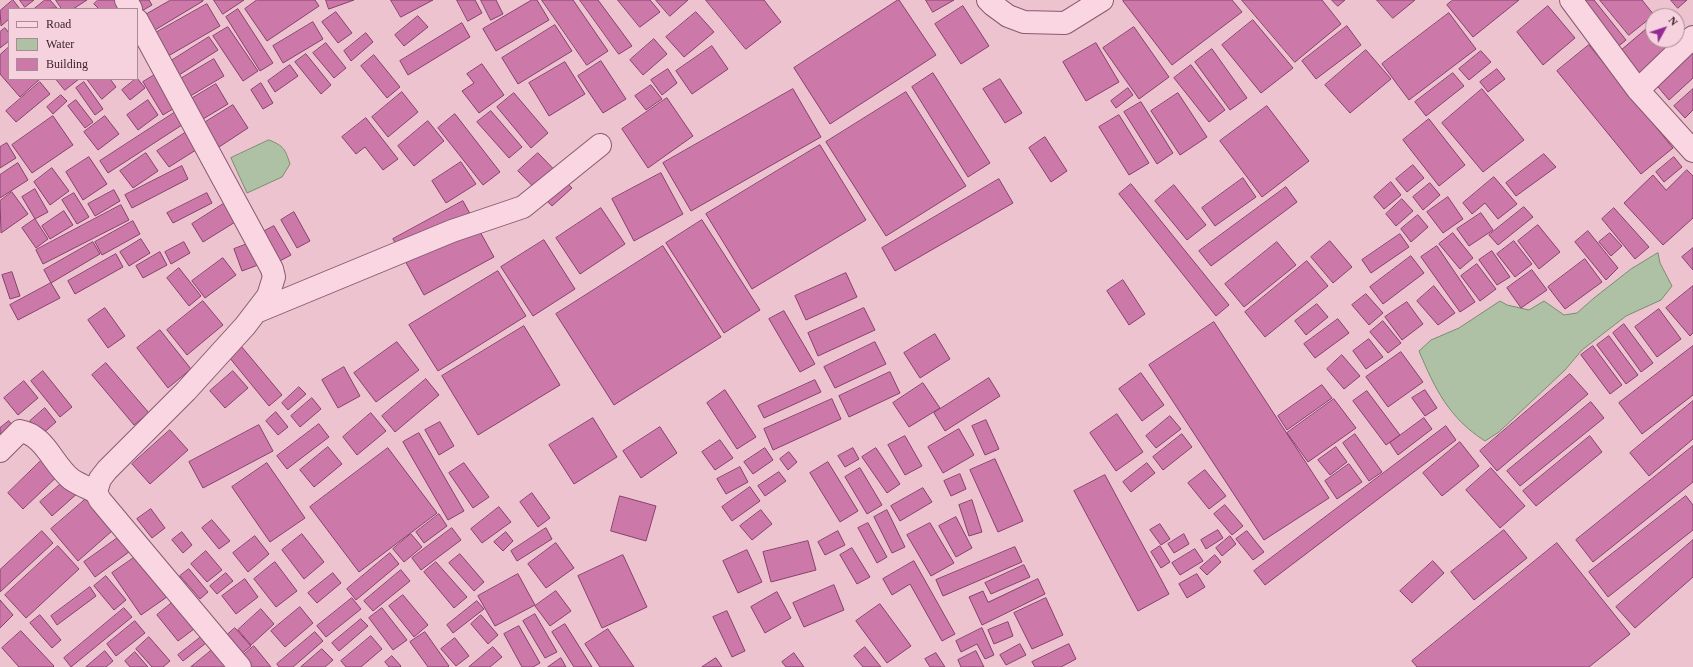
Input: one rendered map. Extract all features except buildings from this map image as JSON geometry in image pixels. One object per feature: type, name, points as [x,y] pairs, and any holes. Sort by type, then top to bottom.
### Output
[{"type":"street","points":[[988,0],[1008,16],[1024,22],[1065,23],[1102,0]]},
{"type":"street","points":[[1571,0],[1638,90],[1693,152]]},
{"type":"street","points":[[96,492],[100,479],[107,470],[186,391],[245,326],[268,296],[274,277],[272,269],[138,22]]},
{"type":"street","points":[[1638,90],[1693,37]]},
{"type":"street","points":[[256,312],[452,230],[523,207],[600,145]]},
{"type":"street","points":[[0,451],[20,432],[28,433],[38,440],[71,479],[96,492],[100,500],[240,667]]},
{"type":"water","points":[[269,140],[281,146],[287,155],[290,164],[282,177],[247,193],[231,158]]},
{"type":"water","points":[[1658,253],[1660,263],[1672,286],[1661,300],[1626,316],[1582,350],[1565,370],[1499,432],[1485,441],[1462,423],[1444,402],[1419,351],[1431,340],[1459,328],[1500,301],[1507,305],[1529,310],[1544,301],[1564,315],[1577,313],[1631,269]]}]
